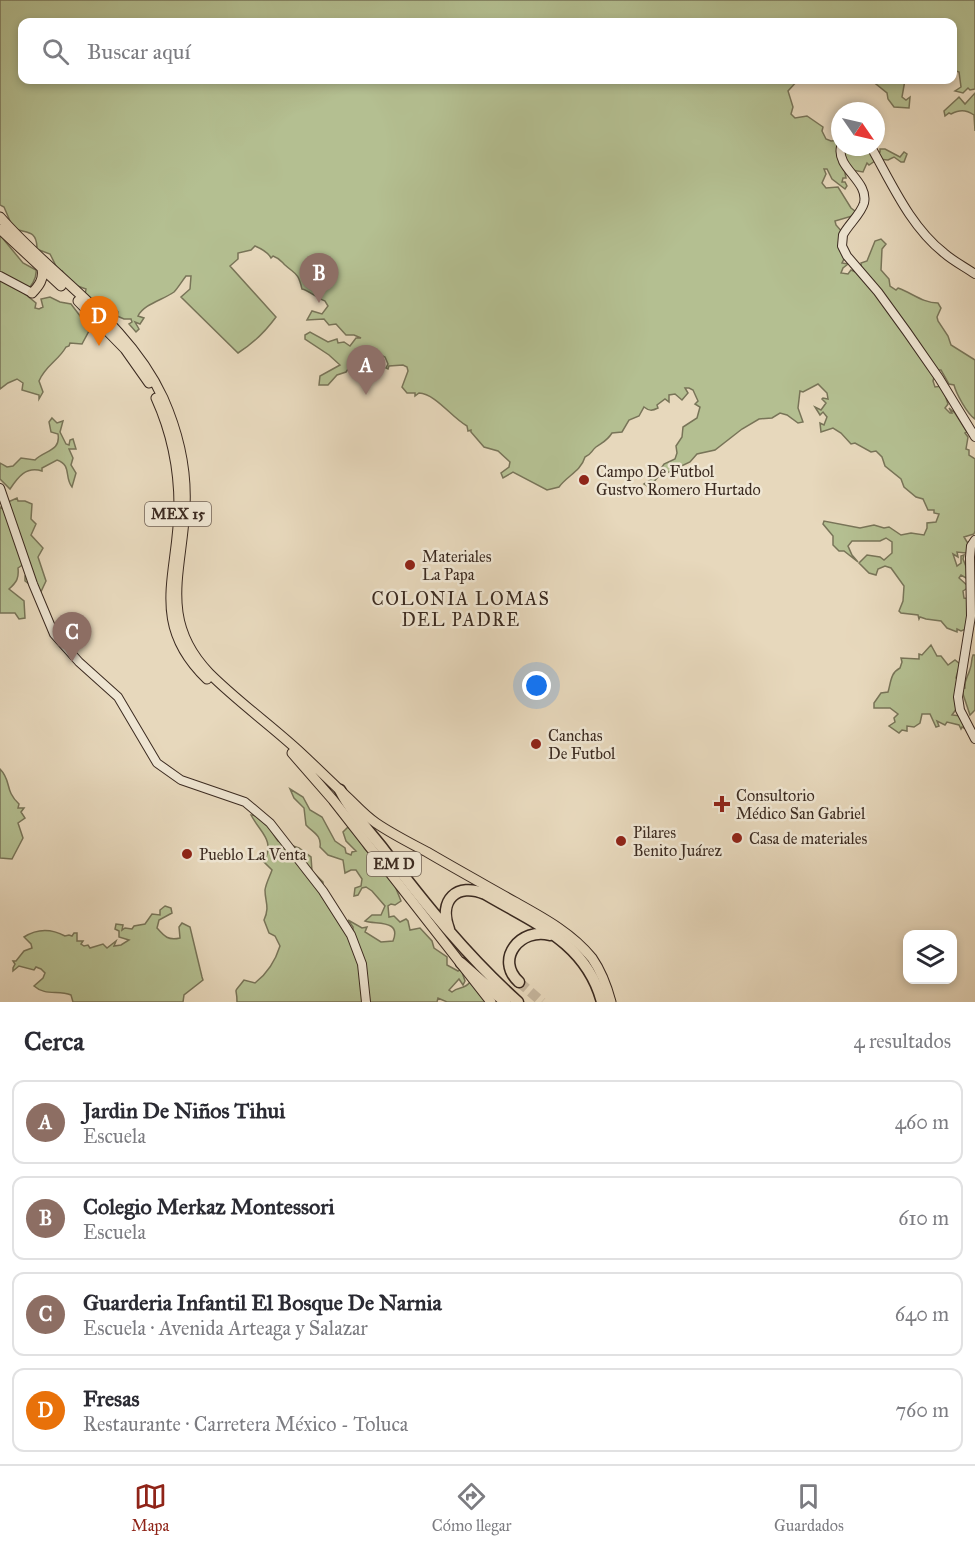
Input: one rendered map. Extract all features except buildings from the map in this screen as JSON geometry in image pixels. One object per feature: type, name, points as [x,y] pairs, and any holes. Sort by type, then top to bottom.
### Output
[{"type":"highway","name":"EM D","points":[[340,790],[361,821],[451,935],[483,970],[518,1002]]},
{"type":"highway","points":[[451,935],[445,919],[445,908],[456,892],[474,889],[559,938],[573,950],[585,963],[602,1002]]},
{"type":"highway","points":[[519,982],[510,970],[509,960],[512,950],[519,941],[527,934],[537,933],[559,938]]},
{"type":"highway","points":[[461,963],[505,1002]]},
{"type":"main road","points":[[840,156],[862,189],[864,200],[859,212],[843,235],[844,251],[878,292],[939,378],[975,437]]},
{"type":"main road","points":[[876,156],[912,218],[943,252],[975,274]]},
{"type":"main road","name":"MEX 15","points":[[0,217],[128,342],[143,362],[163,398],[178,442],[184,472],[185,509],[176,608],[189,647],[211,675],[374,822],[525,908],[571,938],[591,958],[599,970],[611,1002]]},
{"type":"main road","name":"MEX 15","points":[[0,229],[103,325],[133,359],[148,381],[167,427],[172,446],[179,506],[170,585],[171,607],[174,626],[182,647],[206,678],[297,758],[313,776],[491,1002]]},
{"type":"main road","points":[[36,290],[43,277],[42,269]]},
{"type":"main road","points":[[0,276],[36,290],[50,285],[63,287]]},
{"type":"main road","points":[[0,488],[33,584],[54,634],[79,662],[118,697],[157,763],[181,780],[245,802],[270,823],[323,891],[351,935],[362,964],[366,1002]]},
{"type":"main road","points":[[975,540],[971,546],[970,556],[971,616],[958,697],[960,710],[975,739]]},
{"type":"green space","points":[[0,0],[975,0],[975,89],[968,88],[963,93],[955,91],[961,87],[957,71],[957,18],[18,18],[18,84],[794,84],[788,91],[793,107],[791,114],[795,118],[807,116],[823,127],[822,131],[826,139],[831,141],[831,156],[885,156],[885,149],[900,157],[904,152],[907,154],[904,162],[894,157],[888,160],[878,159],[869,165],[867,163],[863,172],[852,170],[845,173],[846,178],[843,178],[842,182],[845,182],[847,186],[845,189],[832,179],[827,169],[824,169],[826,174],[822,183],[826,188],[838,187],[851,208],[859,214],[835,221],[843,233],[844,259],[842,263],[848,264],[841,273],[848,274],[851,270],[862,275],[861,263],[867,261],[875,241],[881,239],[886,244],[882,249],[881,270],[889,279],[890,286],[938,303],[941,308],[937,317],[938,321],[951,345],[975,360],[975,419],[962,403],[954,385],[949,384],[941,370],[936,370],[933,381],[935,387],[942,386],[948,404],[945,408],[950,413],[952,413],[949,408],[955,413],[967,432],[965,433],[968,437],[966,449],[975,459],[975,531],[974,534],[964,537],[967,542],[973,543],[966,553],[957,552],[958,557],[953,554],[957,566],[961,563],[961,556],[964,555],[963,559],[969,574],[966,578],[961,575],[959,578],[969,587],[963,591],[964,598],[970,599],[966,629],[961,631],[957,629],[957,632],[947,628],[941,621],[920,617],[919,619],[918,615],[899,611],[903,601],[904,586],[891,568],[885,566],[878,569],[876,575],[869,573],[859,563],[867,555],[884,560],[892,553],[892,542],[886,538],[880,541],[852,541],[848,546],[858,562],[833,545],[833,536],[823,524],[824,521],[860,528],[874,525],[889,527],[901,535],[911,533],[924,535],[927,523],[936,522],[939,514],[934,513],[934,510],[928,510],[923,499],[916,497],[904,487],[901,479],[885,466],[882,457],[876,451],[871,452],[855,443],[851,444],[833,428],[821,432],[820,423],[824,425],[827,417],[823,412],[820,415],[815,407],[821,410],[826,403],[822,399],[828,399],[827,393],[818,384],[803,392],[800,391],[798,408],[803,422],[798,423],[780,413],[772,418],[759,419],[715,450],[697,454],[690,462],[658,477],[649,487],[644,484],[656,476],[664,464],[675,459],[676,446],[682,437],[683,427],[697,418],[700,407],[695,404],[698,401],[693,390],[685,388],[688,393],[682,400],[675,394],[669,395],[669,402],[665,399],[654,410],[644,407],[639,416],[629,420],[622,432],[612,433],[607,440],[585,457],[577,470],[559,487],[547,490],[513,472],[503,478],[501,473],[509,467],[510,462],[498,451],[484,447],[471,430],[468,431],[467,426],[432,397],[419,393],[415,396],[415,393],[407,393],[402,387],[408,371],[403,365],[389,366],[388,369],[385,357],[365,348],[362,351],[364,355],[355,359],[346,372],[337,375],[328,385],[319,385],[320,376],[340,365],[305,339],[305,335],[310,332],[328,342],[337,339],[338,343],[344,342],[350,346],[356,338],[361,338],[346,335],[336,324],[329,325],[324,319],[307,320],[312,311],[322,314],[328,306],[325,301],[302,289],[298,277],[278,258],[273,256],[271,258],[255,246],[251,250],[238,253],[238,259],[230,266],[276,317],[259,337],[238,353],[181,297],[190,289],[191,276],[186,276],[174,292],[149,305],[141,312],[138,316],[144,318],[140,324],[135,322],[139,329],[136,332],[129,324],[132,322],[131,319],[117,316],[118,312],[107,303],[99,303],[99,307],[85,295],[86,289],[72,284],[62,271],[59,272],[50,254],[34,248],[37,247],[35,237],[30,233],[13,228],[4,207],[0,205]]},
{"type":"green space","points":[[876,84],[904,84],[902,97],[906,100],[910,97],[909,108],[894,107],[887,93]]},
{"type":"green space","points":[[975,93],[975,131],[974,115],[962,111],[945,116],[944,111],[959,97],[965,104]]},
{"type":"green space","points":[[0,235],[23,263],[36,270],[33,283],[24,293],[36,303],[35,308],[43,307],[41,299],[50,297],[71,304],[90,329],[82,344],[70,343],[45,371],[39,381],[43,392],[39,399],[39,395],[22,390],[23,383],[17,379],[0,389]]},
{"type":"green space","points":[[52,418],[57,423],[63,421],[60,432],[66,444],[69,445],[70,440],[73,439],[76,449],[69,449],[73,458],[71,465],[76,473],[72,487],[65,465],[57,460],[42,468],[42,471],[27,471],[16,480],[10,489],[0,479],[0,463],[7,467],[13,466],[21,458],[35,460],[54,448],[58,434],[51,432],[49,422]]},
{"type":"green space","points":[[17,498],[18,501],[32,504],[31,519],[36,524],[31,535],[43,548],[38,557],[46,581],[39,596],[34,588],[25,581],[25,576],[29,571],[24,564],[18,568],[17,580],[9,589],[24,601],[25,618],[19,619],[15,613],[0,613],[0,507],[7,512],[8,502]]},
{"type":"green space","points":[[931,645],[937,656],[941,656],[948,665],[955,660],[960,664],[956,678],[962,689],[965,688],[972,657],[975,655],[975,710],[970,715],[962,691],[957,708],[952,715],[961,716],[966,729],[962,727],[961,729],[959,725],[947,722],[945,725],[937,721],[939,726],[936,727],[930,714],[922,714],[920,723],[914,727],[907,726],[907,731],[902,730],[899,733],[889,726],[895,722],[894,718],[898,714],[890,708],[874,708],[874,703],[881,693],[888,692],[893,675],[900,668],[901,658],[919,659],[919,654],[922,655]]},
{"type":"green space","points":[[0,769],[4,773],[11,794],[19,804],[18,808],[24,808],[21,812],[25,818],[18,823],[23,838],[12,859],[0,858]]},
{"type":"green space","points":[[290,789],[303,797],[310,810],[322,817],[335,841],[345,848],[346,853],[351,855],[356,851],[346,841],[343,832],[348,827],[362,839],[366,850],[378,858],[381,872],[393,881],[401,901],[388,906],[389,917],[394,916],[400,922],[406,919],[410,930],[420,928],[432,941],[434,948],[447,957],[447,965],[458,971],[461,969],[465,981],[463,985],[459,979],[449,990],[452,992],[470,982],[489,1002],[447,1002],[438,998],[437,1002],[237,1002],[236,991],[244,980],[255,983],[264,975],[280,946],[275,936],[269,933],[264,920],[267,908],[265,890],[272,870],[264,862],[268,848],[267,842],[251,815],[264,821],[278,841],[299,848],[311,857],[312,871],[323,882],[319,892],[346,934],[353,936],[353,927],[348,920],[362,928],[367,927],[365,932],[381,942],[393,941],[395,934],[391,926],[365,921],[372,915],[381,915],[385,906],[366,887],[354,896],[355,888],[361,886],[362,879],[356,870],[345,873],[343,860],[328,855],[320,847],[318,837],[306,825],[304,808],[294,798]]},
{"type":"green space","points":[[165,906],[171,908],[172,913],[159,920],[157,928],[167,937],[176,939],[180,938],[179,927],[182,923],[190,927],[203,980],[184,995],[183,1002],[73,1002],[71,995],[47,992],[34,986],[43,978],[45,973],[41,969],[36,967],[34,970],[19,966],[13,971],[15,964],[13,961],[16,961],[24,951],[32,948],[24,937],[29,934],[45,930],[65,936],[77,933],[77,941],[83,941],[81,944],[84,946],[88,945],[90,948],[103,944],[107,948],[116,941],[114,946],[129,940],[119,937],[119,931],[115,929],[116,924],[123,925],[122,930],[132,929],[134,926],[145,924],[152,914],[160,915],[160,910]]},
{"type":"tunnel","points":[[519,982],[542,1002]]},
{"type":"place","name":"Colegio Merkaz Montessori","points":[[319,303]]},
{"type":"place","name":"Fresas","points":[[99,346]]},
{"type":"place","name":"Jardin De Niños Tihui","points":[[366,395]]},
{"type":"place","name":"Campo De Futbol Gustvo Romero Hurtado","points":[[584,480]]},
{"type":"place","name":"Materiales La Papa","points":[[410,565]]},
{"type":"place","name":"Guarderia Infantil El Bosque De Narnia","points":[[72,662]]},
{"type":"place","name":"Canchas De Futbol","points":[[536,744]]},
{"type":"place","name":"Consultorio Médico San Gabriel","points":[[722,804]]},
{"type":"place","name":"Casa de materiales","points":[[737,838]]},
{"type":"place","name":"Pilares Benito Juárez","points":[[621,841]]},
{"type":"place","name":"Pueblo La Venta","points":[[187,854]]},
{"type":"district","name":"COLONIA LOMAS DEL PADRE","points":[[461,609]]}]
